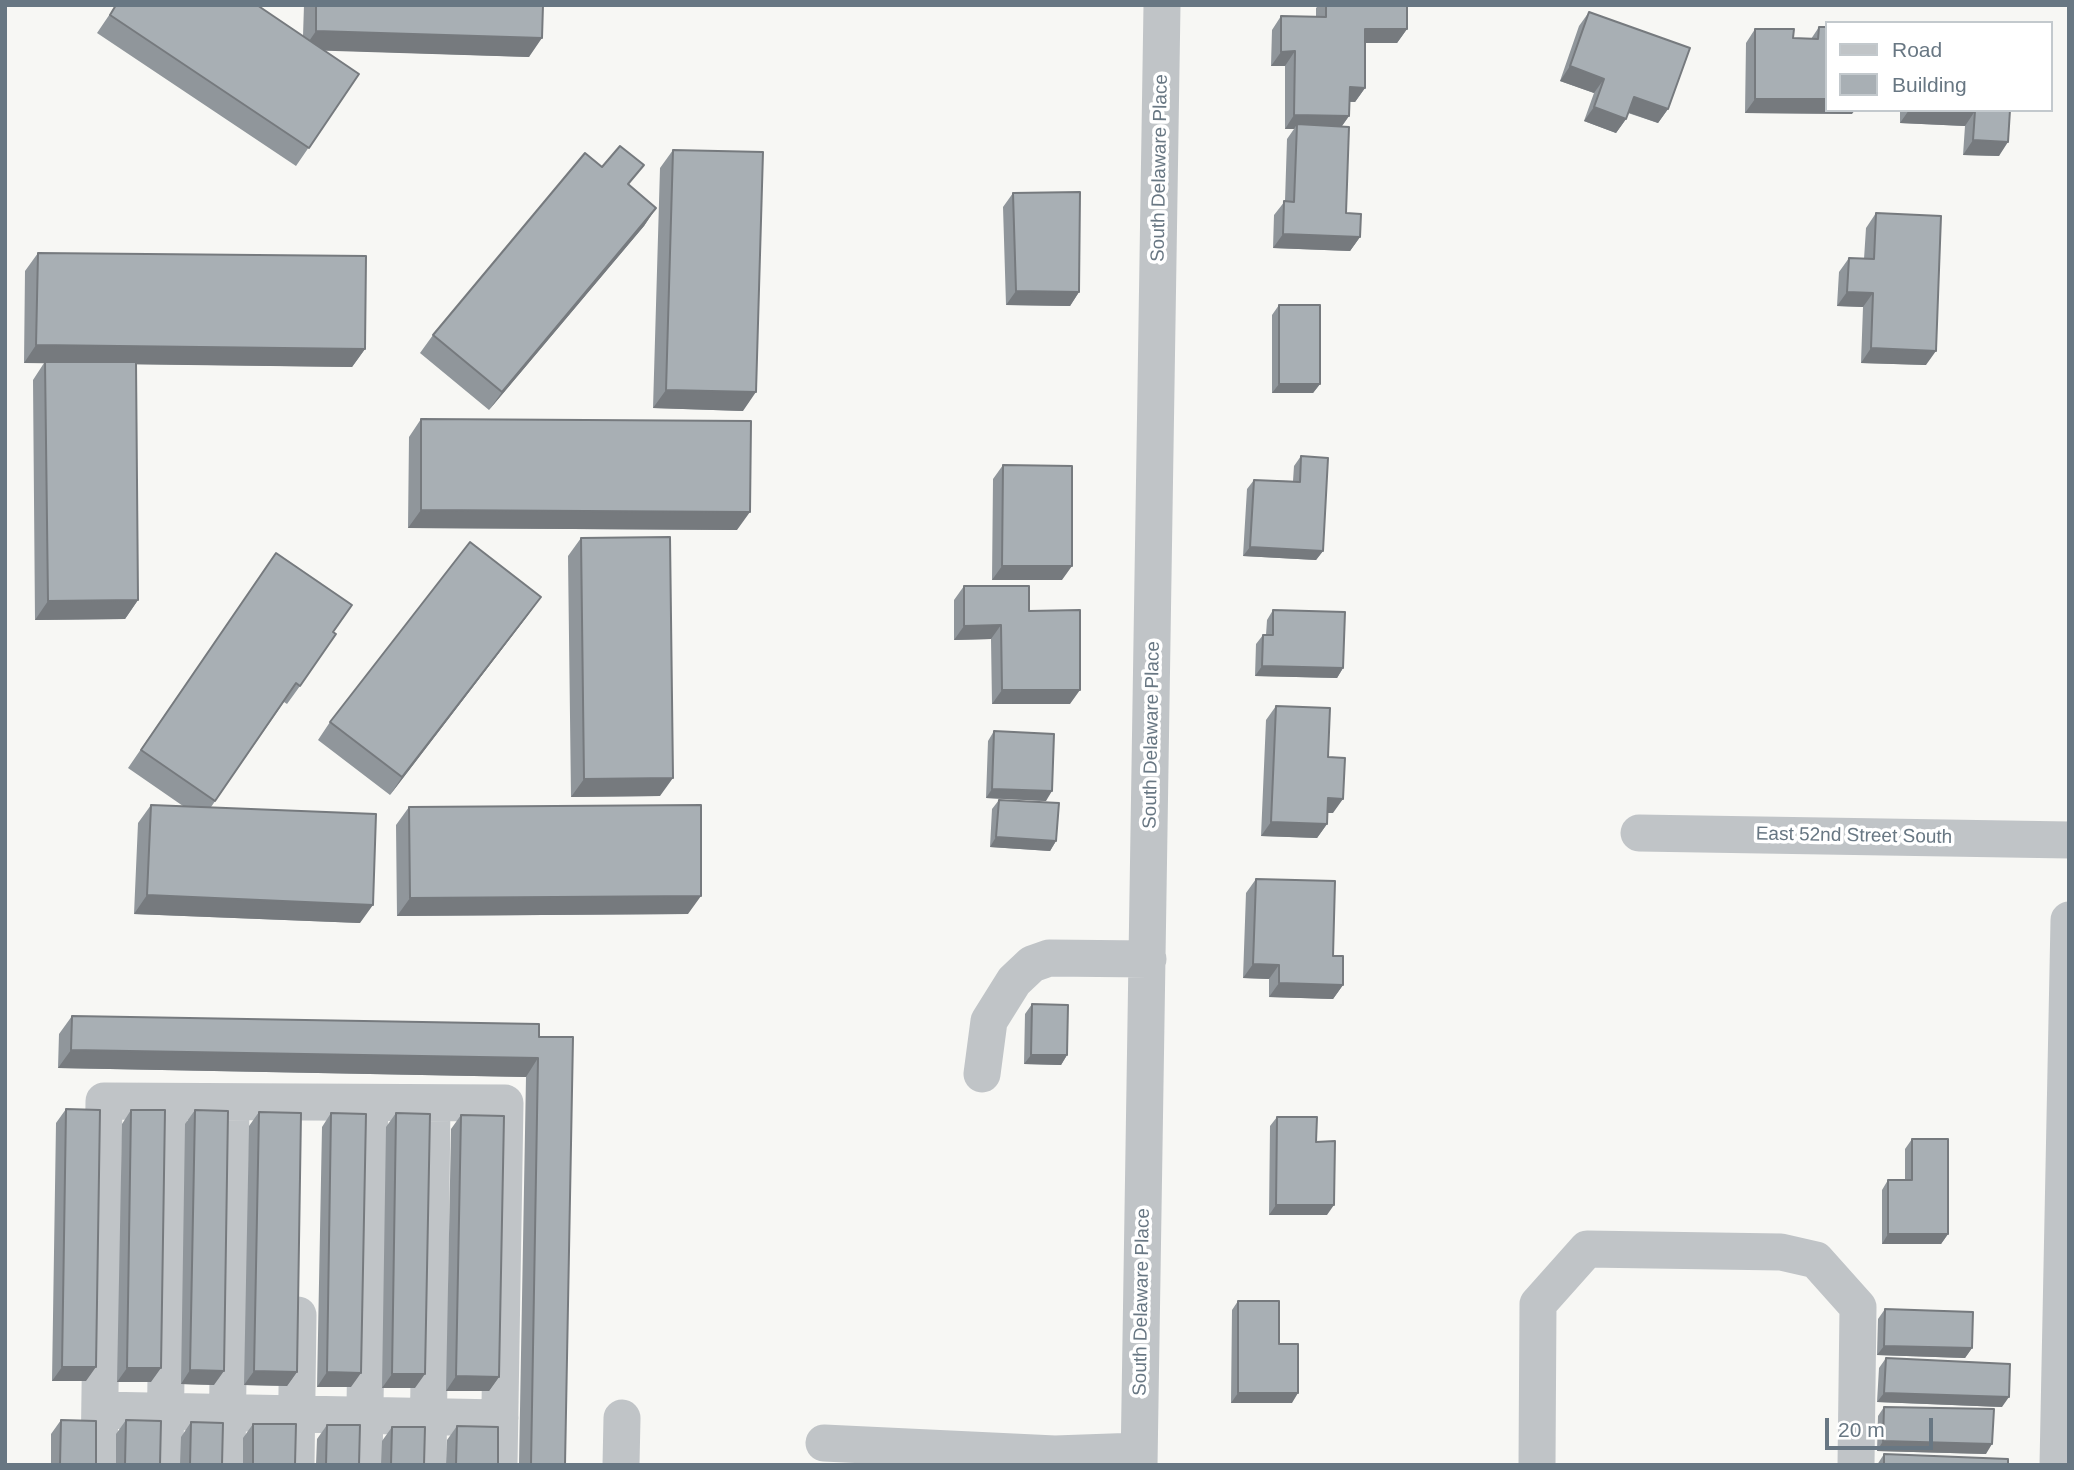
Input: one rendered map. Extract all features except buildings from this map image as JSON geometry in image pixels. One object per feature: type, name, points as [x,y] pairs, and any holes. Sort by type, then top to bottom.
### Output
[{"type":"street","name":"South Delaware Place","points":[[1139,1458],[1162,5]]},
{"type":"street","name":"East 52nd Street South","points":[[1639,833],[2069,839]]},
{"type":"street","points":[[2058,1465],[2069,920]]},
{"type":"street","points":[[982,1074],[989,1021],[1014,981],[1032,964],[1049,958],[1148,959]]},
{"type":"street","points":[[99,1465],[104,1101],[230,1102],[301,1116],[370,1103],[505,1103],[499,1465]]},
{"type":"street","points":[[165,1465],[169,1102]]},
{"type":"street","points":[[227,1465],[230,1102]]},
{"type":"street","points":[[364,1465],[370,1103]]},
{"type":"street","points":[[428,1465],[432,1103]]},
{"type":"street","points":[[1537,1465],[1538,1304],[1587,1249],[1781,1252],[1816,1260],[1858,1307],[1856,1465]]},
{"type":"street","points":[[296,1465],[299,1278]]},
{"type":"street","points":[[100,1410],[500,1418]]},
{"type":"street","points":[[621,1465],[622,1418]]},
{"type":"street","points":[[824,1443],[1055,1459],[1139,1458]]}]
